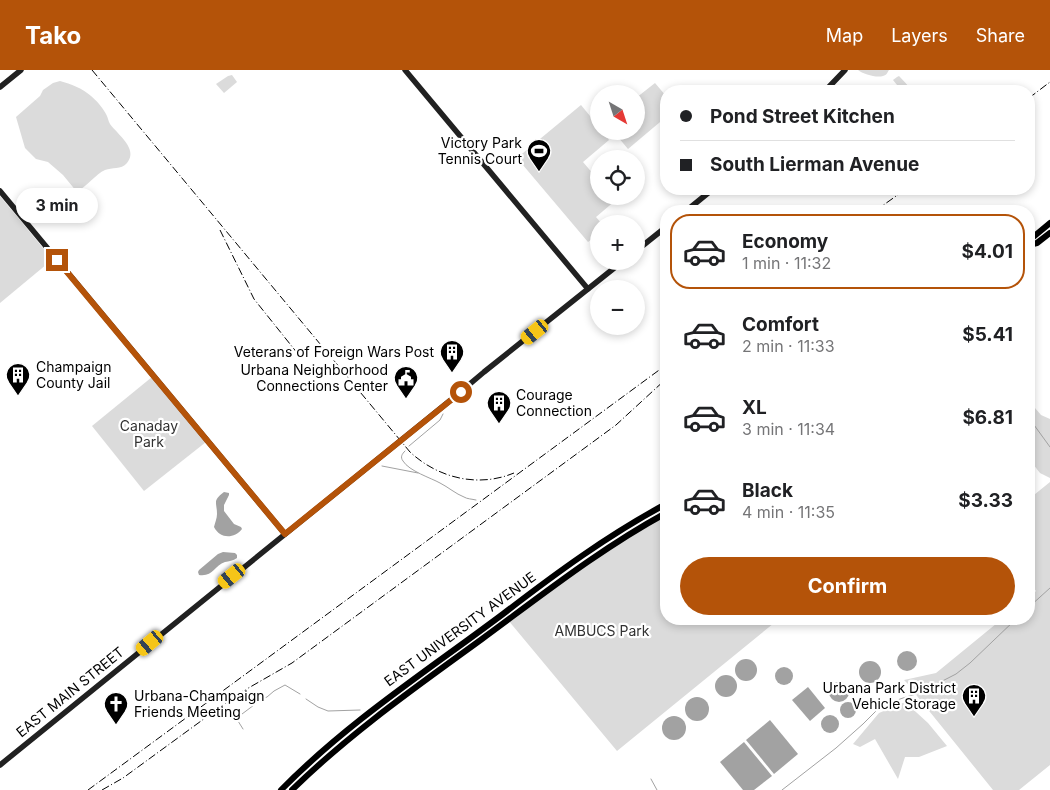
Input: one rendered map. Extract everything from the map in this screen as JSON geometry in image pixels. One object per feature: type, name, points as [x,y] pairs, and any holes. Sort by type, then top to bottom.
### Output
[{"type":"main road","points":[[0,86],[17,70]]},
{"type":"main road","points":[[0,86],[21,70]]},
{"type":"main road","points":[[405,70],[588,289]]},
{"type":"main road","points":[[831,85],[845,70]]},
{"type":"main road","points":[[0,191],[285,534]]},
{"type":"main road","points":[[693,205],[706,195]]},
{"type":"main road","points":[[1035,236],[1050,223]]},
{"type":"main road","points":[[645,244],[660,232]]},
{"type":"main road","points":[[1035,243],[1050,232]]},
{"type":"main road","name":"EAST MAIN STREET","points":[[0,765],[612,270]]},
{"type":"main road","name":"EAST UNIVERSITY AVENUE","points":[[280,790],[338,737],[399,689],[579,557],[660,508]]},
{"type":"main road","name":"EAST UNIVERSITY AVENUE","points":[[292,790],[347,740],[384,711],[578,568],[616,542],[660,517]]},
{"type":"green space","points":[[858,70],[889,70],[885,75],[880,76],[870,75]]},
{"type":"green space","points":[[232,75],[237,82],[224,93],[216,84]]},
{"type":"green space","points":[[899,76],[907,85],[897,85],[893,80]]},
{"type":"green space","points":[[60,81],[88,93],[95,100],[107,115],[110,124],[126,142],[130,152],[130,158],[125,165],[102,172],[77,192],[63,175],[48,162],[36,159],[25,148],[16,117],[40,96],[43,90],[53,83]]},
{"type":"green space","points":[[655,83],[660,89],[660,122],[645,135],[645,91]]},
{"type":"green space","points":[[581,105],[590,116],[590,140],[609,140],[597,150],[590,150],[590,156],[583,162],[590,170],[590,205],[610,205],[598,215],[590,215],[590,240],[588,242],[517,158]]},
{"type":"green space","points":[[620,140],[639,140],[628,149]]},
{"type":"green space","points":[[0,196],[48,254],[49,258],[47,264],[0,303]]},
{"type":"green space","name":"Canaday Park","points":[[152,377],[206,442],[144,491],[92,426]]},
{"type":"green space","points":[[1035,408],[1041,415],[1050,419],[1050,478],[1040,473],[1035,467]]},
{"type":"green space","points":[[1050,482],[1050,765],[1019,790],[993,790],[904,680],[936,673],[995,625],[1035,625],[1035,494]]},
{"type":"green space","name":"AMBUCS Park","points":[[660,517],[660,625],[772,625],[617,751],[508,620],[570,574]]},
{"type":"green space","points":[[905,702],[928,723],[947,746],[919,757],[905,757],[898,779],[875,739],[860,747],[853,744],[879,713]]},
{"type":"shaded area","points":[[224,492],[229,493],[229,495],[224,505],[224,511],[234,524],[242,529],[231,536],[223,536],[214,527],[217,516],[217,500]]},
{"type":"shaded area","points":[[223,552],[235,553],[237,558],[221,564],[210,573],[199,575],[199,570]]},
{"type":"shaded area","points":[[907,651],[914,654],[917,661],[914,668],[907,671],[900,668],[897,661],[900,654]]},
{"type":"shaded area","points":[[742,659],[750,659],[757,666],[757,674],[750,681],[742,681],[735,674],[735,666]]},
{"type":"shaded area","points":[[870,661],[878,664],[881,672],[878,680],[870,683],[862,680],[859,672],[862,664]]},
{"type":"shaded area","points":[[780,667],[788,667],[793,672],[791,683],[780,685],[775,680],[775,672]]},
{"type":"shaded area","points":[[726,675],[734,678],[737,686],[734,694],[726,697],[718,694],[715,686],[718,678]]},
{"type":"shaded area","points":[[839,682],[846,685],[849,692],[846,699],[839,702],[832,699],[829,692],[832,685]]},
{"type":"shaded area","points":[[808,687],[825,708],[810,721],[792,700]]},
{"type":"shaded area","points":[[697,697],[702,698],[708,704],[708,714],[702,720],[697,721],[692,720],[686,714],[685,709],[686,704],[692,698]]},
{"type":"shaded area","points":[[848,702],[854,704],[856,710],[854,716],[848,718],[842,716],[840,710],[842,704]]},
{"type":"shaded area","points":[[826,715],[834,715],[839,720],[837,731],[826,733],[821,728],[821,720]]},
{"type":"shaded area","points":[[674,716],[679,717],[685,723],[685,733],[679,739],[674,740],[669,739],[663,733],[662,728],[663,723],[669,717]]},
{"type":"shaded area","points":[[770,720],[798,754],[774,774],[746,740]]},
{"type":"shaded area","points":[[744,742],[772,776],[754,790],[743,790],[720,762]]},
{"type":"waterway","points":[[409,446],[440,420],[443,414]]},
{"type":"waterway","points":[[1035,426],[1050,447]]},
{"type":"waterway","points":[[405,451],[402,454],[402,458],[410,468],[461,496],[476,500]]},
{"type":"waterway","points":[[382,466],[418,473]]},
{"type":"waterway","points":[[1035,602],[1050,588]]},
{"type":"waterway","points":[[782,790],[836,748],[877,710],[900,699],[919,693],[956,674],[1010,625]]},
{"type":"waterway","points":[[243,729],[238,721],[238,717],[274,691],[285,685],[300,694]]},
{"type":"waterway","points":[[306,699],[328,711],[360,710]]},
{"type":"waterway","points":[[651,779],[657,790]]},
{"type":"railway","points":[[92,70],[410,452],[433,468],[459,478],[486,480],[514,473]]},
{"type":"railway","points":[[1035,93],[1050,82]]},
{"type":"railway","points":[[883,205],[898,195]]},
{"type":"railway","points":[[220,230],[254,299],[298,354]]},
{"type":"railway","points":[[88,790],[660,369]]},
{"type":"railway","points":[[102,790],[123,778],[238,694],[292,663],[616,425],[660,385]]},
{"type":"place","name":"Victory Park Tennis Court","points":[[539,172]]},
{"type":"place","name":"Veterans of Foreign Wars Post","points":[[452,373]]},
{"type":"place","name":"Champaign County Jail","points":[[18,396]]},
{"type":"place","name":"Urbana Neighborhood Connections Center","points":[[406,399]]},
{"type":"place","name":"Courage Connection","points":[[499,424]]},
{"type":"place","name":"Urbana Park District Vehicle Storage","points":[[974,717]]},
{"type":"place","name":"Urbana-Champaign Friends Meeting","points":[[116,725]]},
{"type":"route","points":[[57,260],[285,534],[461,392]]}]
